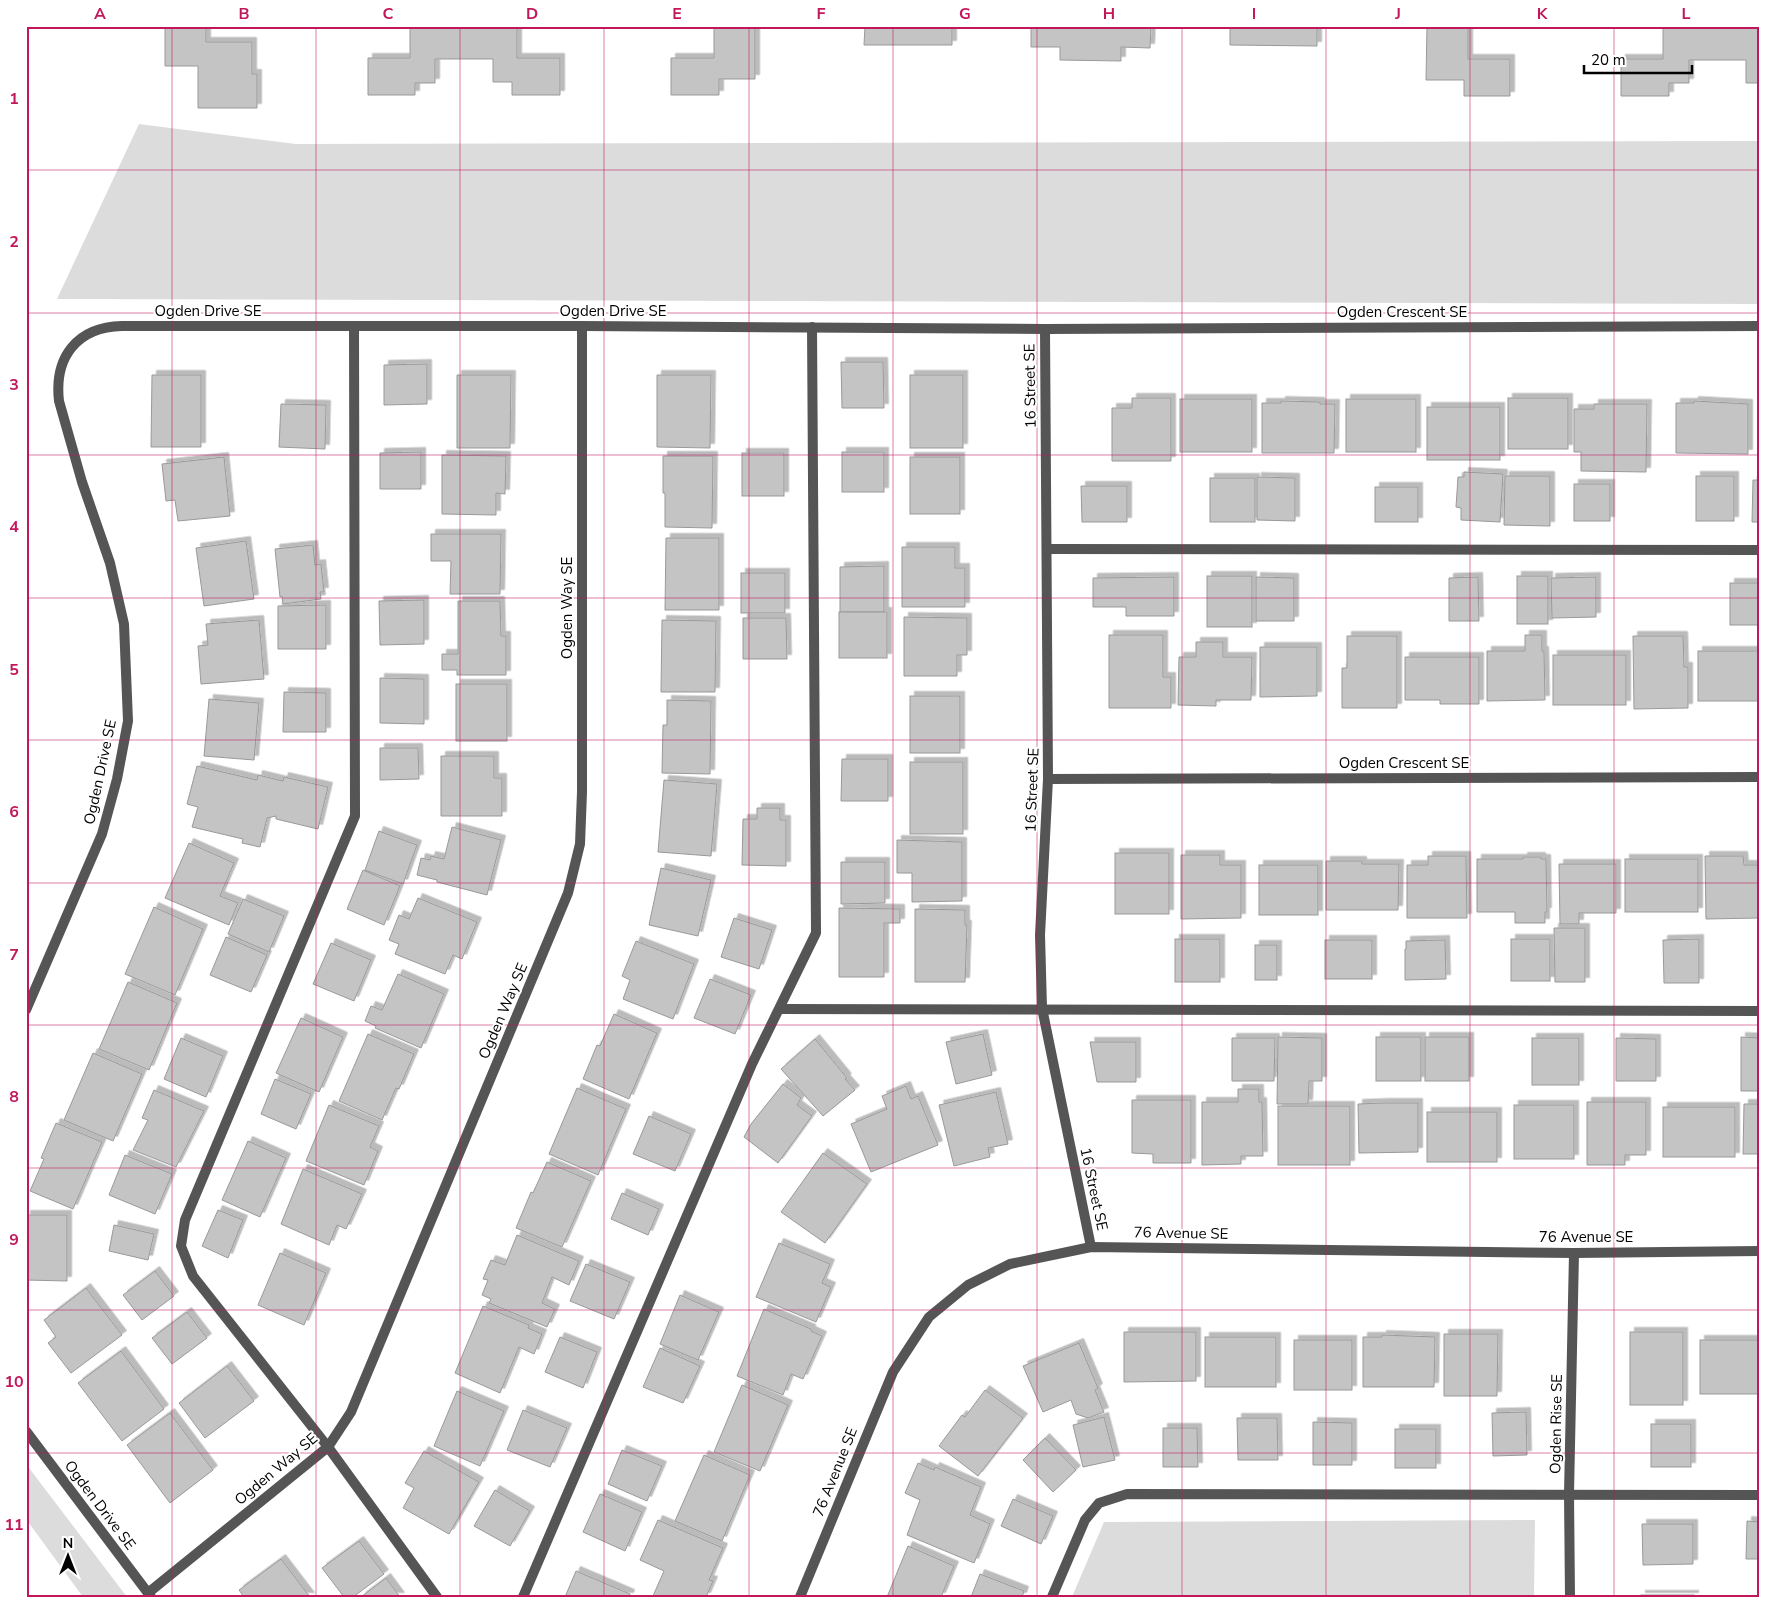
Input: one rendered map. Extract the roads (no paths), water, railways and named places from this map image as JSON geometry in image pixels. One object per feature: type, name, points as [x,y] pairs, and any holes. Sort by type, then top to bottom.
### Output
[{"type":"street","name":"Ogden Drive SE","points":[[26,1010],[102,834],[117,779],[128,721],[124,624],[110,563],[82,482],[57,387],[63,360],[70,348],[81,338],[94,330],[107,326],[1044,328]]},
{"type":"street","points":[[354,326],[355,816],[185,1220],[181,1246],[194,1276],[328,1446],[437,1597]]},
{"type":"street","name":"Ogden Way SE","points":[[149,1595],[328,1446],[351,1412],[568,893],[580,844],[582,792],[582,326]]},
{"type":"street","name":"Ogden Crescent SE","points":[[1044,328],[1760,326]]},
{"type":"street","points":[[523,1597],[748,1074],[816,932],[812,327]]},
{"type":"street","name":"16 Street SE","points":[[1044,328],[1048,779],[1040,935],[1042,1008],[1091,1247]]},
{"type":"street","points":[[1047,549],[1760,550]]},
{"type":"street","name":"Ogden Crescent SE","points":[[1048,779],[1760,777]]},
{"type":"street","points":[[780,1009],[1042,1008],[1760,1011]]},
{"type":"street","name":"76 Avenue SE","points":[[800,1597],[893,1372],[929,1317],[968,1285],[1010,1264],[1091,1247],[1574,1253],[1760,1252]]},
{"type":"street","name":"Ogden Rise SE","points":[[1570,1597],[1569,1494],[1574,1253]]},
{"type":"street","name":"Ogden Drive SE","points":[[26,1431],[149,1595]]},
{"type":"street","points":[[1052,1597],[1085,1520],[1099,1503],[1127,1494],[1760,1495]]}]
